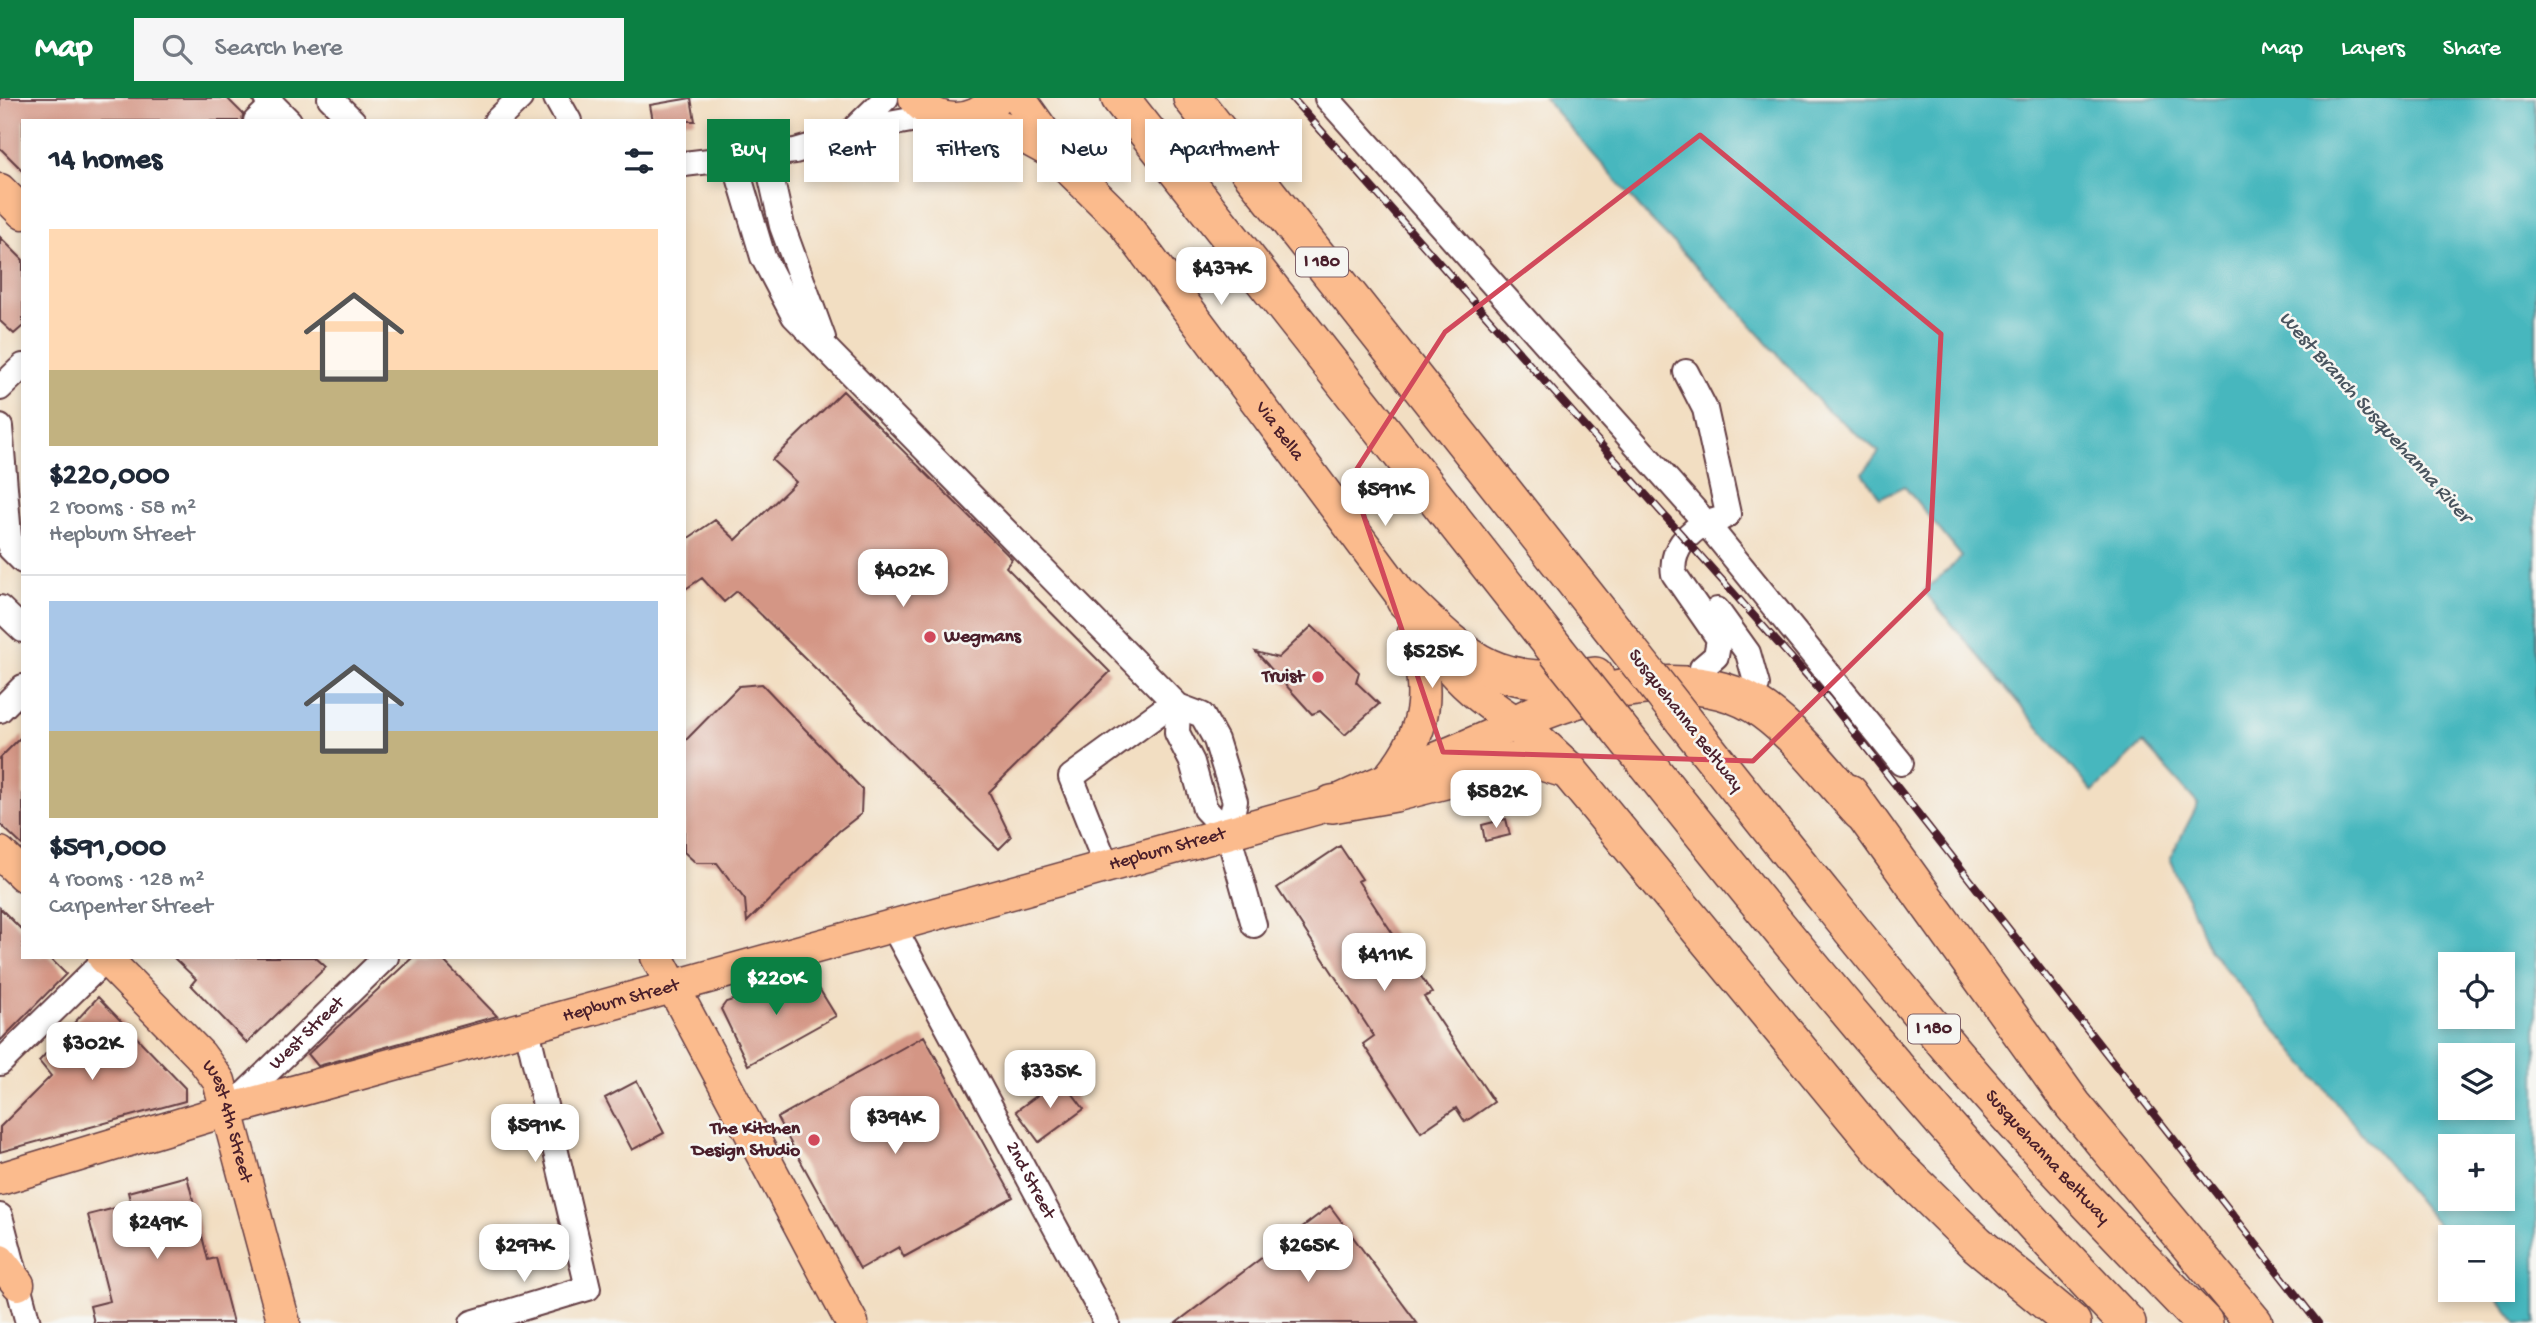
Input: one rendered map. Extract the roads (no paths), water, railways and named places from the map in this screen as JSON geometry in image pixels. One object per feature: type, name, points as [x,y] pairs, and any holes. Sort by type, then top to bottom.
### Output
[{"type":"highway","name":"I 180","points":[[1120,98],[1556,650],[1869,1039],[2012,1201],[2127,1323]]},
{"type":"highway","name":"Susquehanna Beltway","points":[[1192,98],[1831,906],[1977,1080],[2204,1323]]},
{"type":"highway","points":[[1405,600],[1468,658],[1517,678],[1552,680],[1663,667],[1702,668],[1721,671],[1757,685],[1787,706],[1812,732],[1861,812],[2073,1105],[2254,1323]]},
{"type":"highway","points":[[1861,812],[1775,720],[1749,702],[1717,689],[1665,685],[1584,696],[1553,706],[1517,723],[1568,770],[1882,1151],[1970,1238],[2072,1323]]},
{"type":"highway","points":[[1332,804],[1395,793],[1518,761],[1539,761],[1568,770]]},
{"type":"main road","name":"Via Bella","points":[[1019,98],[1037,122]]},
{"type":"main road","points":[[924,107],[947,120],[985,107]]},
{"type":"main road","name":"Via Bella","points":[[985,107],[1015,132],[1037,144]]},
{"type":"main road","name":"Via Bella","points":[[1084,182],[1148,253],[1405,600],[1433,648],[1453,674],[1478,697],[1517,723]]},
{"type":"main road","points":[[0,190],[21,211]]},
{"type":"main road","points":[[1390,776],[1412,745],[1425,698],[1423,664],[1405,600]]},
{"type":"main road","name":"Hepburn Street","points":[[0,1179],[228,1110],[1332,804],[1390,776],[1453,753],[1517,723]]},
{"type":"main road","points":[[0,853],[21,874]]},
{"type":"main road","name":"West 4th Street","points":[[107,959],[200,1055],[219,1081],[284,1323]]},
{"type":"main road","points":[[658,959],[852,1323]]},
{"type":"street","points":[[330,98],[351,119]]},
{"type":"street","points":[[498,119],[520,98]]},
{"type":"street","points":[[556,98],[568,119]]},
{"type":"street","points":[[867,119],[886,98]]},
{"type":"street","points":[[1327,98],[1706,523],[1901,763]]},
{"type":"street","points":[[892,119],[924,107]]},
{"type":"street","points":[[686,164],[707,162]]},
{"type":"street","points":[[741,182],[763,257],[794,316],[1176,704],[1202,715],[1216,740],[1235,801],[1228,833],[1254,925]]},
{"type":"street","points":[[772,182],[782,226],[814,319],[836,359]]},
{"type":"street","points":[[0,388],[21,368]]},
{"type":"street","points":[[1686,372],[1704,409],[1728,514],[1721,520],[1706,523],[1686,539],[1675,554],[1674,574],[1719,639],[1716,656],[1702,668]]},
{"type":"street","points":[[0,427],[15,508],[10,548],[21,559]]},
{"type":"street","points":[[1675,554],[1748,653],[1757,685]]},
{"type":"street","points":[[0,608],[21,628]]},
{"type":"street","points":[[0,710],[21,689]]},
{"type":"street","points":[[1107,867],[1071,777],[1176,704]]},
{"type":"street","name":"2nd Street","points":[[893,926],[1107,1323]]},
{"type":"street","points":[[0,1063],[105,959]]},
{"type":"street","name":"West Street","points":[[228,1110],[384,959]]},
{"type":"street","points":[[472,1323],[588,1288],[527,1029]]},
{"type":"street","points":[[0,1216],[9,1272],[28,1323]]},
{"type":"water","name":"West Branch Susquehanna River","points":[[1544,98],[2536,98],[2536,1323],[2517,1323],[2500,1302],[2515,1302],[2515,1225],[2438,1226],[2209,949],[2170,858],[2198,804],[2143,743],[2093,792],[1924,591],[1962,557],[1904,486],[1880,498],[1863,473],[1879,452],[1824,407],[1732,303],[1649,218]]},
{"type":"railway","points":[[1292,98],[1828,699],[2318,1323]]},
{"type":"place","name":"Wegmans","points":[[930,637]]},
{"type":"place","name":"Truist","points":[[1318,677]]},
{"type":"place","name":"The Kitchen Design Studio","points":[[814,1140]]}]
